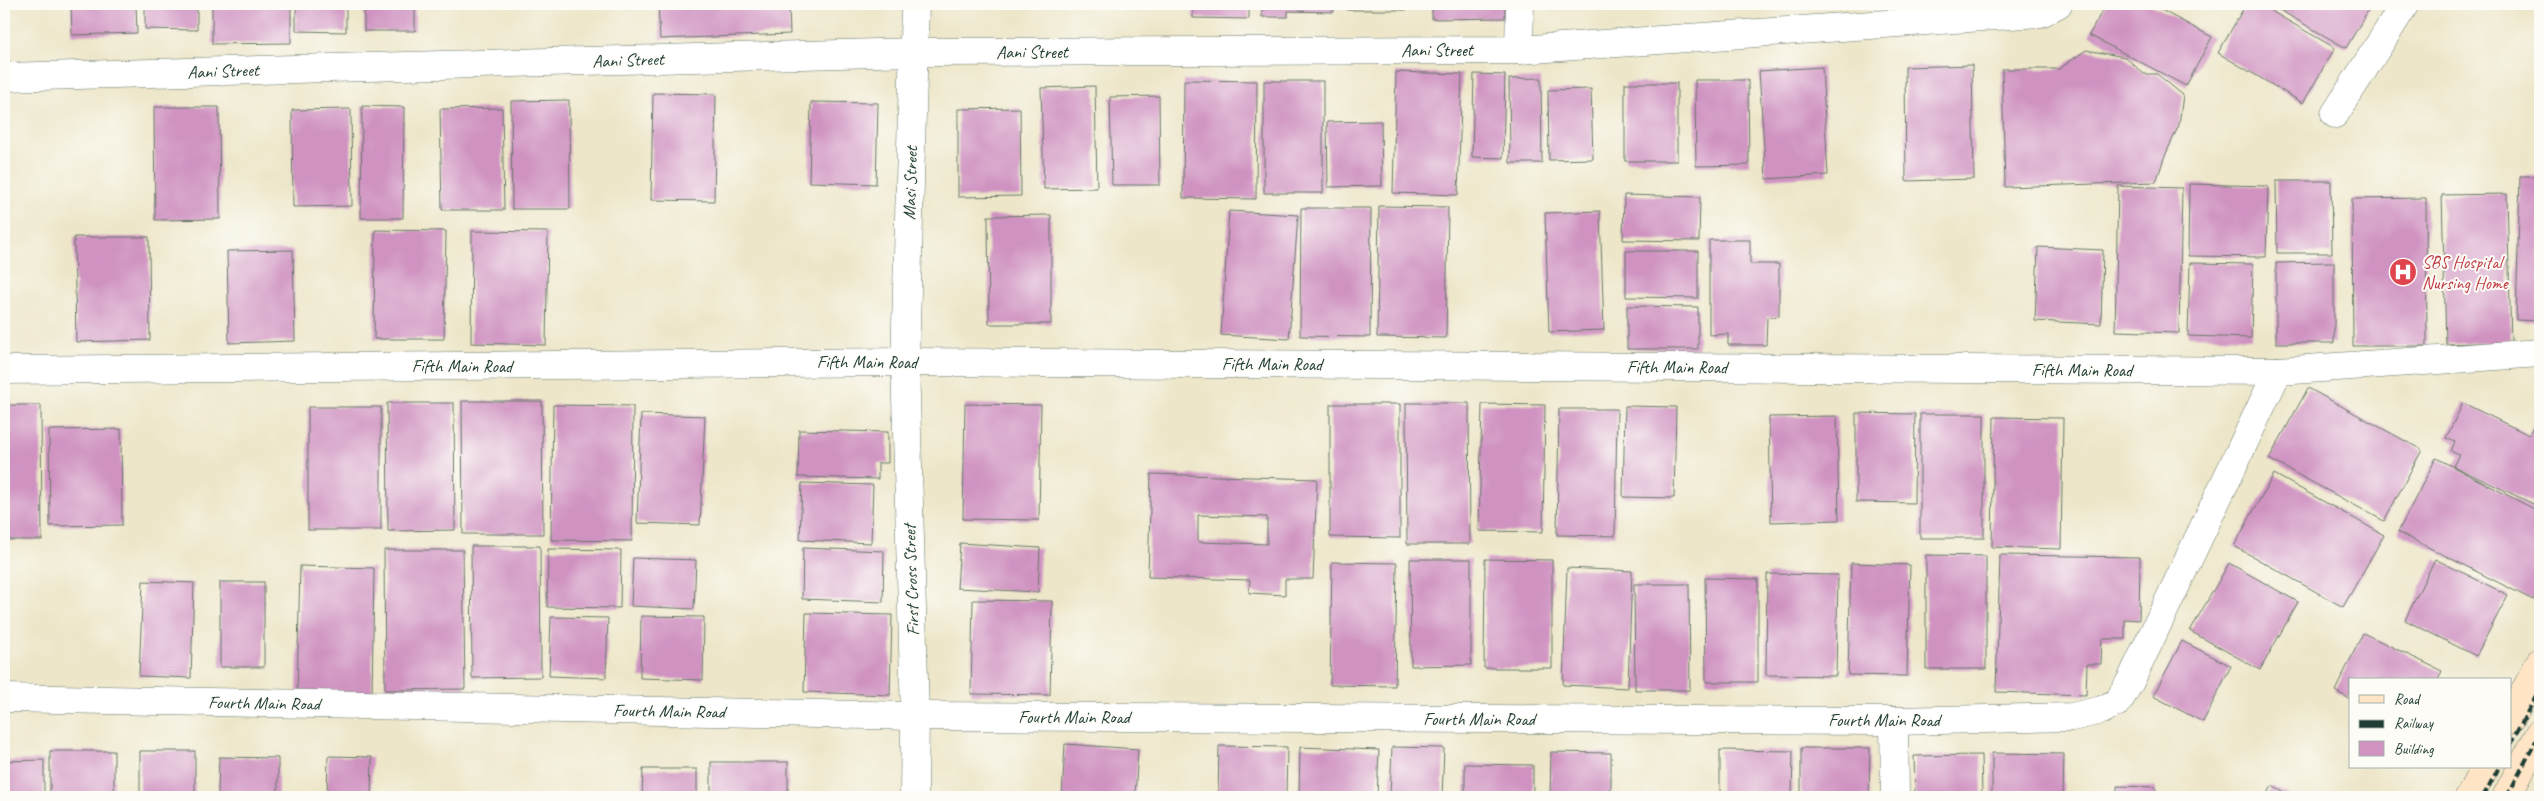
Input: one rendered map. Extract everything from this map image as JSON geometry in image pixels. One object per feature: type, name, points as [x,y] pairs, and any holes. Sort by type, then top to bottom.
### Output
[{"type":"main road","points":[[2512,716],[2540,662]]},
{"type":"main road","points":[[2506,797],[2540,733]]},
{"type":"main road","points":[[2469,797],[2484,768]]},
{"type":"street","name":"Masi Street","points":[[905,362],[915,4]]},
{"type":"street","points":[[1519,50],[1520,4]]},
{"type":"street","name":"Aani Street","points":[[4,77],[915,52],[1519,50],[2041,13],[2058,4]]},
{"type":"street","points":[[2335,114],[2405,4]]},
{"type":"street","name":"Fifth Main Road","points":[[4,370],[905,362],[2278,371],[2540,354]]},
{"type":"street","name":"First Cross Street","points":[[905,362],[915,716],[914,797]]},
{"type":"street","name":"Fourth Main Road","points":[[4,698],[915,716],[1894,721],[2072,717],[2102,710],[2118,702],[2130,682],[2278,371]]},
{"type":"street","points":[[1894,721],[1894,797]]},
{"type":"building","points":[[71,4],[136,4],[137,33],[72,35]]},
{"type":"building","points":[[145,4],[197,4],[197,30],[145,29]]},
{"type":"building","points":[[212,4],[291,4],[291,43],[212,44]]},
{"type":"building","points":[[296,4],[346,4],[346,32],[296,31]]},
{"type":"building","points":[[364,4],[415,4],[415,31],[364,31]]},
{"type":"building","points":[[658,4],[789,4],[790,34],[660,39]]},
{"type":"building","points":[[1193,4],[1249,4],[1249,19],[1193,18]]},
{"type":"building","points":[[1262,4],[1334,4],[1334,12],[1288,11],[1288,17],[1262,17]]},
{"type":"building","points":[[1348,4],[1406,4],[1406,10],[1348,10]]},
{"type":"building","points":[[1432,4],[1505,4],[1505,18],[1432,19]]},
{"type":"building","points":[[1913,4],[1998,4],[1998,6],[1913,6]]},
{"type":"building","points":[[2106,4],[2150,4],[2212,37],[2186,86],[2089,35]]},
{"type":"building","points":[[2246,4],[2259,4],[2335,48],[2303,103],[2218,53]]},
{"type":"building","points":[[2269,4],[2372,4],[2346,48]]},
{"type":"building","points":[[2086,50],[2125,57],[2144,74],[2157,74],[2183,95],[2179,125],[2164,158],[2156,182],[2005,187],[2002,69],[2059,69]]},
{"type":"building","points":[[1972,65],[1974,179],[1906,181],[1905,67]]},
{"type":"building","points":[[1822,67],[1828,175],[1766,179],[1759,71]]},
{"type":"building","points":[[1396,72],[1462,74],[1458,195],[1393,193]]},
{"type":"building","points":[[1474,74],[1505,75],[1503,158],[1472,157]]},
{"type":"building","points":[[1541,78],[1542,163],[1510,163],[1509,79]]},
{"type":"building","points":[[1184,80],[1257,81],[1256,199],[1183,198]]},
{"type":"building","points":[[1695,80],[1748,80],[1749,165],[1696,166]]},
{"type":"building","points":[[1264,81],[1323,81],[1323,193],[1264,193]]},
{"type":"building","points":[[1625,83],[1677,83],[1677,161],[1625,161]]},
{"type":"building","points":[[1095,86],[1097,188],[1044,189],[1041,88]]},
{"type":"building","points":[[1591,89],[1593,159],[1549,160],[1548,90]]},
{"type":"building","points":[[653,93],[716,94],[714,201],[651,200]]},
{"type":"building","points":[[1159,96],[1160,185],[1112,185],[1110,97]]},
{"type":"building","points":[[569,100],[570,209],[512,209],[511,101]]},
{"type":"building","points":[[811,102],[878,103],[876,184],[809,182]]},
{"type":"building","points":[[362,106],[404,107],[403,218],[361,218]]},
{"type":"building","points":[[154,107],[219,107],[220,219],[155,220]]},
{"type":"building","points":[[502,108],[504,210],[442,210],[440,109]]},
{"type":"building","points":[[1020,108],[1021,196],[958,197],[958,109]]},
{"type":"building","points":[[351,109],[352,206],[293,207],[292,110]]},
{"type":"building","points":[[1381,121],[1382,186],[1328,187],[1327,122]]},
{"type":"building","points":[[2520,176],[2540,176],[2540,321],[2516,320]]},
{"type":"building","points":[[2276,181],[2331,181],[2332,253],[2277,253]]},
{"type":"building","points":[[2189,184],[2268,186],[2266,257],[2188,256]]},
{"type":"building","points":[[2118,186],[2182,188],[2179,333],[2115,331]]},
{"type":"building","points":[[2507,194],[2511,342],[2446,344],[2442,195]]},
{"type":"building","points":[[1624,195],[1700,197],[1699,241],[1623,240]]},
{"type":"building","points":[[2426,198],[2427,346],[2353,346],[2352,199]]},
{"type":"building","points":[[1379,206],[1448,207],[1446,338],[1377,337]]},
{"type":"building","points":[[1301,208],[1371,208],[1370,337],[1300,336]]},
{"type":"building","points":[[1229,211],[1298,215],[1289,339],[1221,335]]},
{"type":"building","points":[[1600,211],[1604,330],[1549,332],[1545,213]]},
{"type":"building","points":[[1051,215],[1051,324],[989,324],[988,216]]},
{"type":"building","points":[[375,230],[446,231],[444,339],[374,339]]},
{"type":"building","points":[[472,231],[548,232],[546,345],[471,343]]},
{"type":"building","points":[[74,237],[149,237],[150,340],[76,342]]},
{"type":"building","points":[[1709,240],[1750,240],[1750,264],[1779,264],[1779,316],[1767,317],[1766,345],[1728,345],[1728,334],[1709,335]]},
{"type":"building","points":[[2038,247],[2103,250],[2101,324],[2035,321]]},
{"type":"building","points":[[293,250],[295,341],[229,343],[227,251]]},
{"type":"building","points":[[1626,251],[1698,251],[1698,298],[1626,297]]},
{"type":"building","points":[[2334,262],[2334,343],[2276,343],[2276,263]]},
{"type":"building","points":[[2190,263],[2253,264],[2251,338],[2188,336]]},
{"type":"building","points":[[1627,306],[1698,307],[1698,349],[1627,349]]},
{"type":"building","points":[[2308,388],[2422,450],[2384,521],[2269,459]]},
{"type":"building","points":[[462,401],[542,401],[543,534],[463,534]]},
{"type":"building","points":[[387,403],[454,403],[455,530],[388,531]]},
{"type":"building","points":[[1406,403],[1469,403],[1470,544],[1407,544]]},
{"type":"building","points":[[2463,403],[2529,435],[2540,411],[2540,507],[2453,466],[2459,455],[2451,451],[2455,442],[2446,438]]},
{"type":"building","points":[[965,404],[1041,405],[1039,520],[963,519]]},
{"type":"building","points":[[1330,404],[1400,404],[1400,538],[1330,537]]},
{"type":"building","points":[[1482,404],[1545,405],[1543,532],[1479,531]]},
{"type":"building","points":[[4,405],[41,405],[42,540],[4,540]]},
{"type":"building","points":[[553,405],[633,406],[632,541],[551,540]]},
{"type":"building","points":[[1625,406],[1676,407],[1674,498],[1623,497]]},
{"type":"building","points":[[308,407],[381,407],[381,530],[308,530]]},
{"type":"building","points":[[1559,409],[1617,409],[1615,536],[1557,535]]},
{"type":"building","points":[[1856,413],[1915,414],[1914,503],[1856,502]]},
{"type":"building","points":[[641,414],[705,416],[700,525],[637,523]]},
{"type":"building","points":[[1920,414],[1984,414],[1984,538],[1920,538]]},
{"type":"building","points":[[1837,416],[1839,520],[1771,522],[1769,417]]},
{"type":"building","points":[[1994,417],[2063,418],[2061,549],[1992,547]]},
{"type":"building","points":[[121,429],[122,525],[50,526],[49,430]]},
{"type":"building","points":[[799,430],[888,432],[888,463],[878,463],[878,479],[798,477]]},
{"type":"building","points":[[2436,458],[2540,512],[2540,587],[2533,600],[2398,532]]},
{"type":"building","points":[[1151,474],[1317,479],[1313,579],[1285,579],[1285,595],[1249,593],[1250,580],[1148,577]],"holes":[[[1198,515],[1267,517],[1267,544],[1198,542]]]},
{"type":"building","points":[[2274,474],[2384,535],[2343,607],[2234,546]]},
{"type":"building","points":[[802,483],[873,485],[871,543],[800,540]]},
{"type":"building","points":[[960,543],[1040,548],[1038,592],[957,588]]},
{"type":"building","points":[[471,546],[540,546],[541,677],[472,678]]},
{"type":"building","points":[[803,548],[884,551],[883,602],[802,599]]},
{"type":"building","points":[[548,549],[621,550],[620,608],[547,607]]},
{"type":"building","points":[[384,550],[463,550],[465,689],[385,690]]},
{"type":"building","points":[[1926,555],[1986,556],[1986,669],[1926,669]]},
{"type":"building","points":[[2000,555],[2140,557],[2139,620],[2125,619],[2125,639],[2102,639],[2101,664],[2087,664],[2086,695],[1996,692]]},
{"type":"building","points":[[633,558],[696,560],[694,609],[631,606]]},
{"type":"building","points":[[1410,559],[1471,559],[1471,665],[1411,666]]},
{"type":"building","points":[[1485,559],[1552,560],[1552,668],[1484,668]]},
{"type":"building","points":[[2435,559],[2508,595],[2476,656],[2405,620]]},
{"type":"building","points":[[1332,562],[1397,563],[1395,686],[1330,685]]},
{"type":"building","points":[[1851,563],[1910,565],[1907,676],[1848,675]]},
{"type":"building","points":[[2229,563],[2298,602],[2260,670],[2190,631]]},
{"type":"building","points":[[300,566],[374,568],[372,695],[297,693]]},
{"type":"building","points":[[1567,568],[1632,571],[1628,688],[1563,685]]},
{"type":"building","points":[[1767,574],[1838,575],[1836,676],[1766,675]]},
{"type":"building","points":[[1705,578],[1758,579],[1758,682],[1706,682]]},
{"type":"building","points":[[143,581],[194,583],[191,678],[139,676]]},
{"type":"building","points":[[220,582],[264,582],[264,667],[220,667]]},
{"type":"building","points":[[1634,584],[1689,584],[1690,690],[1635,690]]},
{"type":"building","points":[[973,600],[1052,601],[1050,695],[971,694]]},
{"type":"building","points":[[806,613],[892,615],[890,695],[804,692]]},
{"type":"building","points":[[641,616],[704,617],[703,680],[640,678]]},
{"type":"building","points":[[551,617],[608,618],[606,678],[549,676]]},
{"type":"building","points":[[2363,633],[2442,671],[2439,678],[2349,678],[2349,698],[2335,691]]},
{"type":"building","points":[[2182,641],[2231,666],[2203,722],[2153,696]]},
{"type":"building","points":[[1065,744],[1138,749],[1135,797],[1062,797]]},
{"type":"building","points":[[1219,746],[1287,747],[1286,797],[1218,797]]},
{"type":"building","points":[[1300,747],[1379,750],[1377,797],[1299,797]]},
{"type":"building","points":[[1392,747],[1444,748],[1442,797],[1390,797]]},
{"type":"building","points":[[1801,748],[1870,748],[1869,797],[1801,797]]},
{"type":"building","points":[[1720,750],[1793,751],[1792,797],[1720,797]]},
{"type":"building","points":[[50,751],[114,751],[114,797],[50,797]]},
{"type":"building","points":[[140,751],[195,751],[195,797],[140,797]]},
{"type":"building","points":[[1551,752],[1611,753],[1611,797],[1550,797]]},
{"type":"building","points":[[1992,753],[2064,754],[2063,797],[1992,797]]},
{"type":"building","points":[[1981,755],[1982,797],[1915,797],[1914,756]]},
{"type":"building","points":[[328,756],[372,757],[371,797],[327,797]]},
{"type":"building","points":[[219,757],[278,758],[278,797],[218,797]]},
{"type":"building","points":[[44,760],[44,797],[4,797],[4,761]]},
{"type":"building","points":[[711,762],[788,762],[788,797],[711,797]]},
{"type":"building","points":[[1465,764],[1533,765],[1533,797],[1465,797]]},
{"type":"building","points":[[643,769],[697,769],[697,797],[642,797]]},
{"type":"building","points":[[2117,786],[2156,787],[2156,797],[2117,797]]},
{"type":"building","points":[[2272,786],[2293,797],[2266,797]]},
{"type":"railway","points":[[2512,741],[2540,688]]},
{"type":"railway","points":[[2507,797],[2540,733]]},
{"type":"railway","points":[[2483,797],[2498,768]]},
{"type":"place","name":"SBS Hospital Nursing Home","points":[[2403,272]]}]
